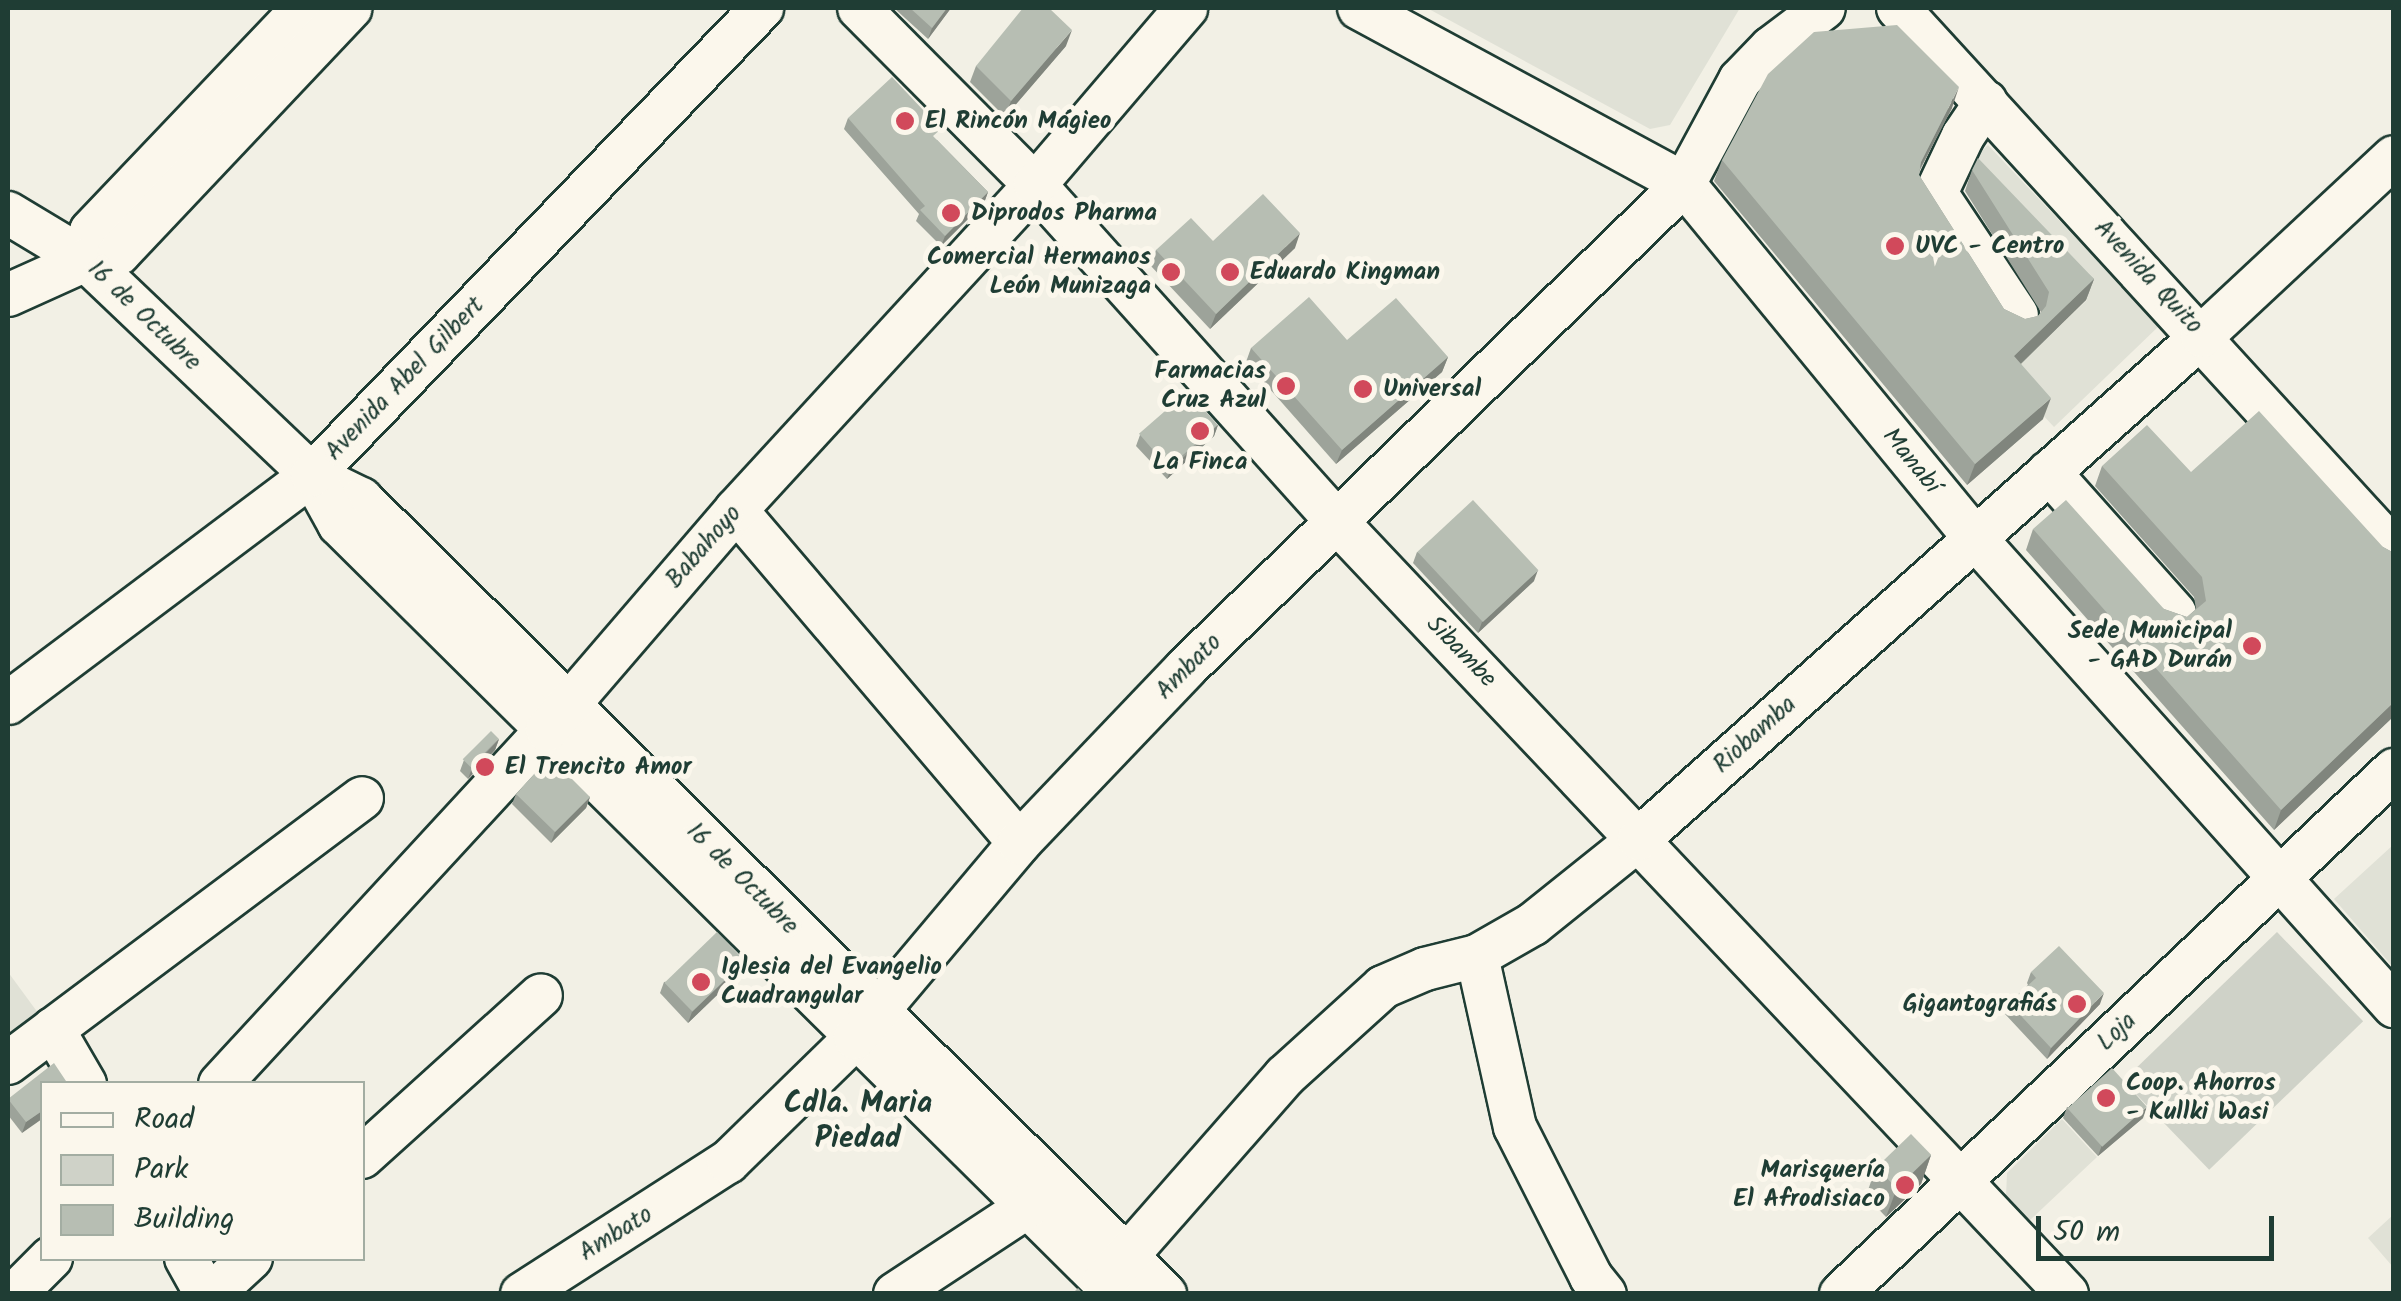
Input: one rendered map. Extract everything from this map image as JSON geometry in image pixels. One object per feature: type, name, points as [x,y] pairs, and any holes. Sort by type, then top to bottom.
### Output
[{"type":"street","points":[[86,260],[91,231],[303,8]]},
{"type":"street","name":"Avenida Abel Gilbert","points":[[8,703],[312,476],[762,8]]},
{"type":"street","name":"Sibambe","points":[[859,8],[1036,185],[1338,523],[2066,1294]]},
{"type":"street","name":"Babahoyo","points":[[223,1081],[558,718],[736,510],[1036,185],[1186,8]]},
{"type":"street","name":"Manabí","points":[[1359,8],[1684,184],[1974,537],[2394,1006]]},
{"type":"street","name":"Ambato","points":[[522,1294],[728,1162],[866,1026],[1020,843],[1186,669],[1684,184],[1740,80],[1771,48],[1824,8]]},
{"type":"street","points":[[8,295],[86,260],[119,253],[344,10]]},
{"type":"street","name":"Avenida Quito","points":[[1912,12],[1986,102],[2394,550]]},
{"type":"street","points":[[1986,102],[1962,136],[1936,193],[1939,204],[2018,315]]},
{"type":"street","name":"Riobamba","points":[[1116,1277],[1285,1076],[1383,987],[1425,969],[1477,956],[1533,924],[1639,839],[2202,336],[2394,157]]},
{"type":"street","name":"16 de Octubre","points":[[8,213],[86,260],[312,476],[361,498],[558,718],[1116,1277],[1164,1294]]},
{"type":"street","points":[[2049,472],[2175,613]]},
{"type":"street","points":[[736,510],[1020,843]]},
{"type":"street","name":"Loja","points":[[1840,1294],[2394,770]]},
{"type":"street","points":[[8,1064],[362,798]]},
{"type":"street","points":[[1477,956],[1515,1126],[1591,1277],[1605,1294]]},
{"type":"street","points":[[365,1154],[541,996]]},
{"type":"street","points":[[53,1030],[83,1081]]},
{"type":"street","points":[[896,1294],[1038,1195]]},
{"type":"street","points":[[16,1294],[48,1261]]},
{"type":"street","points":[[188,1261],[209,1294],[248,1261]]},
{"type":"shaded area","points":[[1427,8],[1740,8],[1670,125],[1650,129]]},
{"type":"shaded area","points":[[1988,145],[2159,326],[2054,427],[2007,377],[2087,300],[1963,169]]},
{"type":"shaded area","points":[[2393,845],[2393,967],[2334,899]]},
{"type":"shaded area","points":[[8,972],[41,1017],[8,1042]]},
{"type":"shaded area","points":[[2062,1119],[2097,1157],[2029,1221],[2006,1197],[2007,1173]]},
{"type":"shaded area","points":[[2393,1215],[2393,1267],[2368,1238]]},
{"type":"green space","points":[[2277,932],[2363,1021],[2209,1170],[2123,1081]]},
{"type":"building","points":[[910,8],[947,8],[932,28]]},
{"type":"building","points":[[1023,8],[1049,8],[1072,30],[1011,101],[976,66]]},
{"type":"building","name":"UVC - Centro","points":[[1897,25],[1959,87],[1921,162],[1919,175],[2004,309],[2025,319],[2038,316],[2046,306],[2049,292],[1972,170],[1978,158],[2094,279],[2014,356],[2051,398],[1975,464],[1722,160],[1768,74],[1814,32]]},
{"type":"building","points":[[892,77],[941,129],[933,136],[988,192],[945,236],[920,210],[925,206],[848,118]]},
{"type":"building","name":"Eduardo Kingman","points":[[1263,194],[1300,233],[1216,314],[1156,250],[1191,218],[1213,241]]},
{"type":"building","points":[[1309,297],[1347,340],[1396,298],[1448,357],[1342,450],[1251,348]]},
{"type":"building","points":[[1188,391],[1218,425],[1168,468],[1139,434]]},
{"type":"building","name":"Sede Municipal - GAD Durán","points":[[2259,411],[2383,547],[2394,553],[2394,702],[2281,810],[2033,529],[2066,500],[2164,609],[2187,617],[2206,601],[2202,577],[2102,466],[2147,425],[2191,472]]},
{"type":"building","points":[[1473,500],[1538,570],[1483,622],[1417,552]]},
{"type":"building","points":[[491,731],[499,739],[470,767],[463,759]]},
{"type":"building","points":[[553,760],[590,797],[555,832],[516,794]]},
{"type":"building","name":"Iglesia del Evangelio Cuadrangular","points":[[717,932],[745,961],[692,1011],[664,983]]},
{"type":"building","points":[[2059,946],[2104,993],[2051,1048],[2009,1003],[2036,978],[2031,972]]},
{"type":"building","points":[[54,1063],[66,1081],[40,1081],[40,1112],[26,1122],[8,1099]]},
{"type":"building","name":"Coop. Ahorros - Kullki Wasi","points":[[2112,1068],[2147,1107],[2102,1147],[2067,1108]]},
{"type":"building","points":[[1911,1134],[1931,1155],[1897,1188],[1876,1167]]},
{"type":"place","name":"El Rincón Mágieo","points":[[905,121]]},
{"type":"place","name":"Diprodos Pharma","points":[[951,213]]},
{"type":"place","name":"UVC - Centro","points":[[1895,246]]},
{"type":"place","name":"Comercial Hermanos León Munizaga","points":[[1171,272]]},
{"type":"place","name":"Eduardo Kingman","points":[[1230,272]]},
{"type":"place","name":"Farmacias Cruz Azul","points":[[1286,386]]},
{"type":"place","name":"Universal","points":[[1363,389]]},
{"type":"place","name":"La Finca","points":[[1200,431]]},
{"type":"place","name":"Sede Municipal - GAD Durán","points":[[2252,646]]},
{"type":"place","name":"El Trencito Amor","points":[[485,767]]},
{"type":"place","name":"Iglesia del Evangelio Cuadrangular","points":[[701,982]]},
{"type":"place","name":"Gigantografiás","points":[[2077,1004]]},
{"type":"place","name":"Coop. Ahorros - Kullki Wasi","points":[[2106,1098]]},
{"type":"place","name":"Marisquería El Afrodisiaco","points":[[1905,1185]]},
{"type":"district","name":"Cdla. Maria Piedad","points":[[858,1121]]}]
